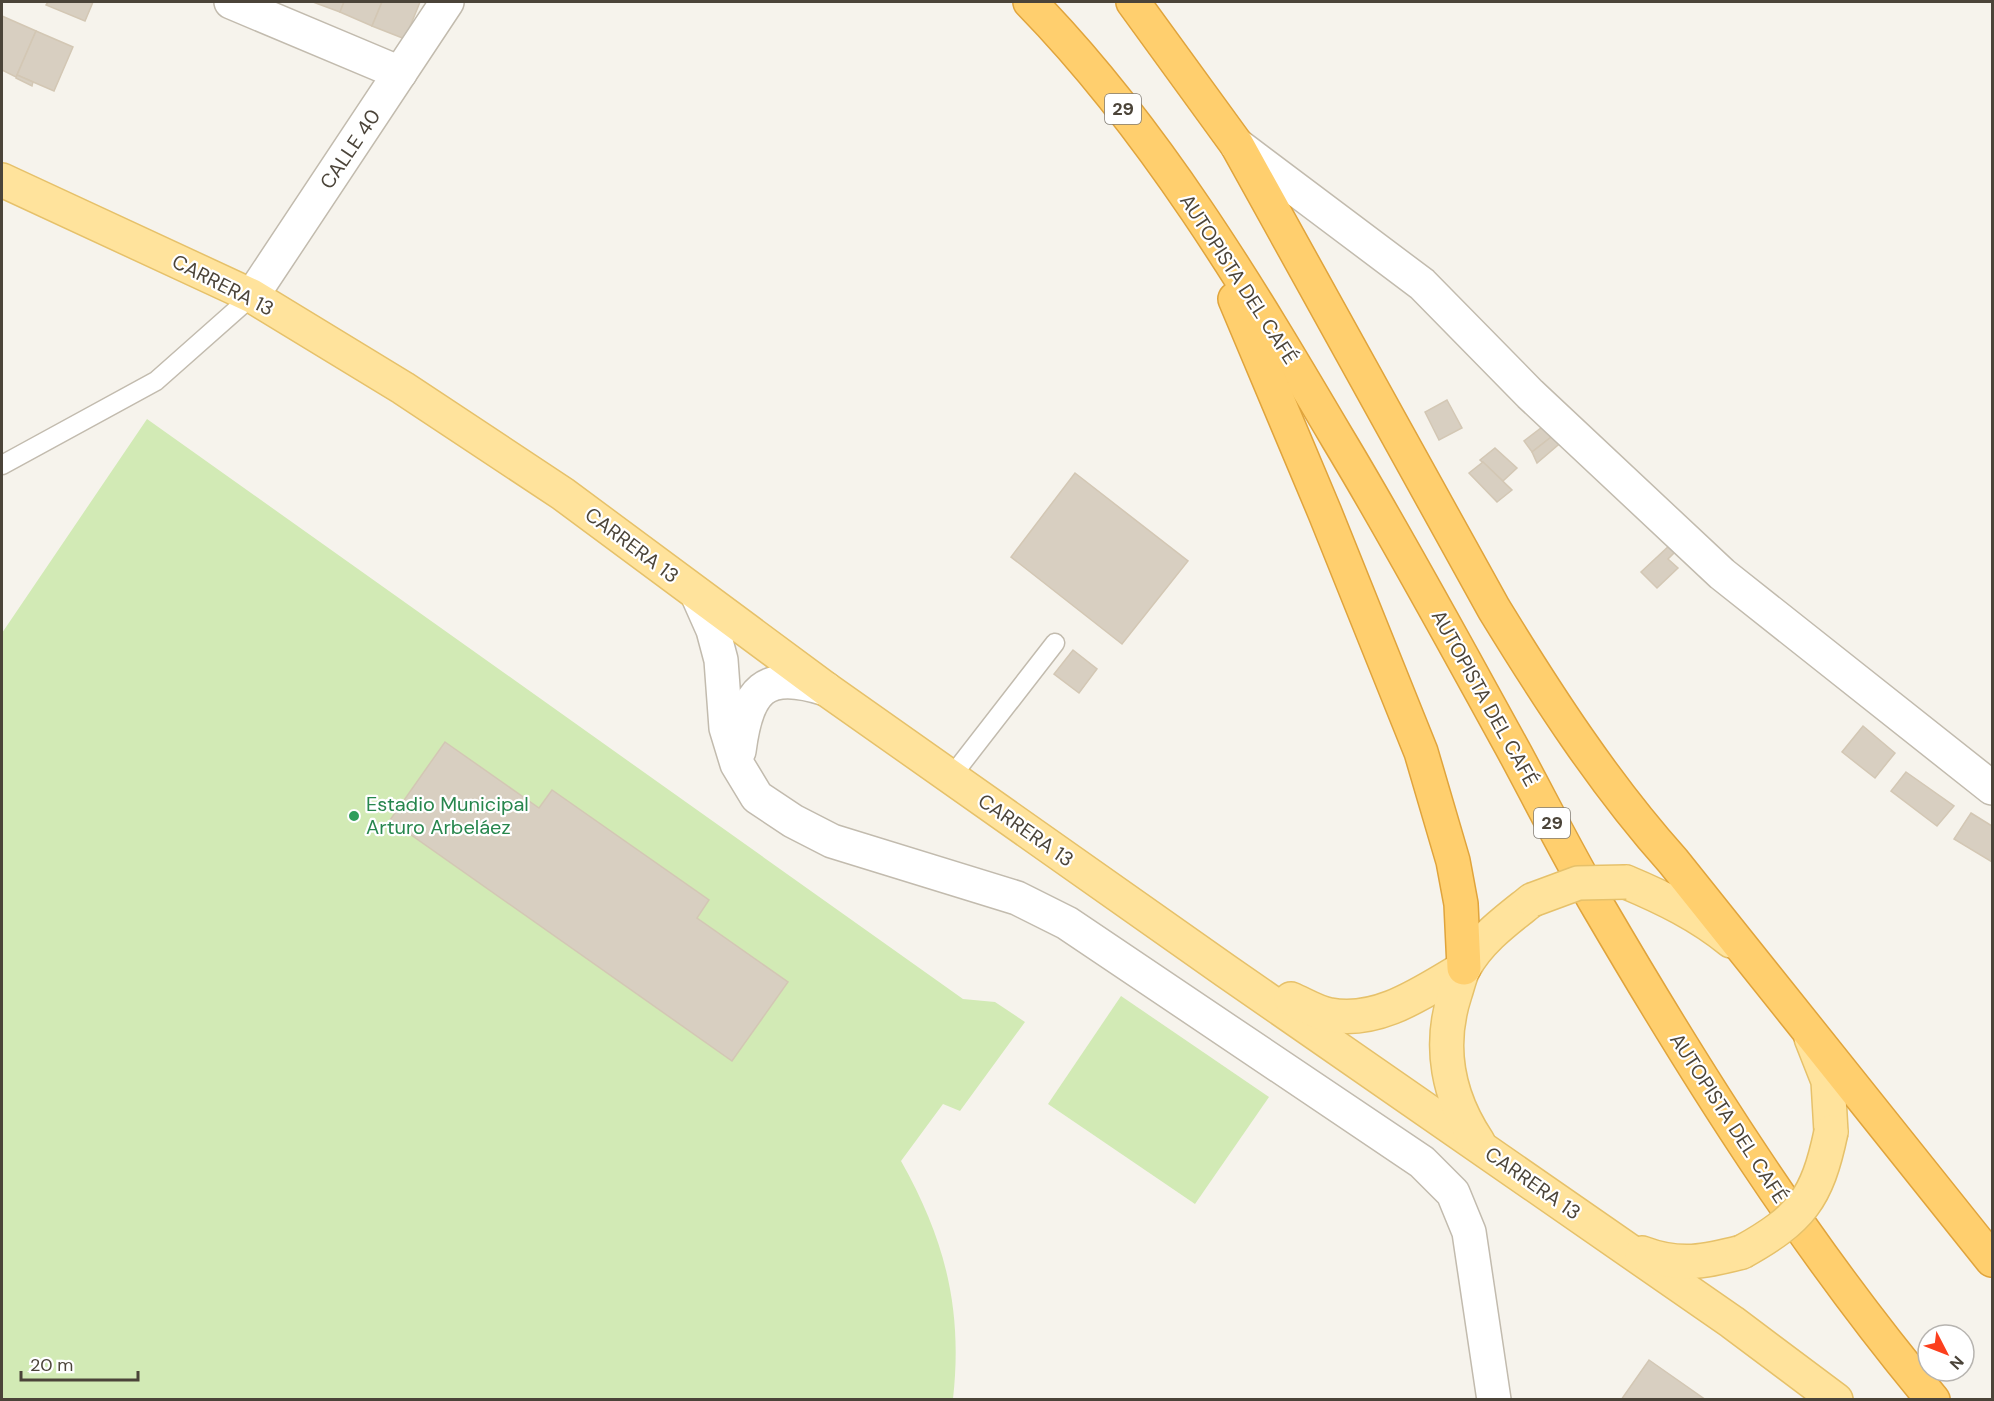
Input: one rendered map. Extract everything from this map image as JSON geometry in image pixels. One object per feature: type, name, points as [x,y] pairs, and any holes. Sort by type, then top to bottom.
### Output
[{"type":"highway","name":"AUTOPISTA DEL CAFÉ","points":[[1030,2],[1101,80],[1205,225],[1302,376],[1404,550],[1598,906],[1674,1031],[1746,1147],[1822,1261],[1933,1400]]},
{"type":"highway","points":[[1133,2],[1237,145],[1494,609],[1536,677],[1628,811],[1673,861],[1992,1260]]},
{"type":"highway","points":[[1205,225],[1421,752],[1454,861],[1461,904],[1464,968]]},
{"type":"main road","name":"CARRERA 13","points":[[2,180],[252,296],[403,388],[563,494],[826,689],[1226,971],[1732,1322],[1836,1400]]},
{"type":"main road","points":[[1483,1148],[1465,1122],[1451,1088],[1446,1047],[1451,1007],[1464,968],[1494,930],[1532,900],[1578,883],[1626,882],[1669,900],[1710,924],[1746,954]]},
{"type":"main road","name":"CARRERA 13","points":[[1226,971],[1329,1015],[1365,1017],[1394,1007],[1464,968]]},
{"type":"main road","points":[[1623,1246],[1661,1260],[1702,1262],[1742,1252],[1776,1233],[1804,1206],[1822,1171],[1831,1132],[1828,1081],[1809,1033]]},
{"type":"street","points":[[231,2],[400,73]]},
{"type":"street","name":"CALLE 40","points":[[252,296],[447,2]]},
{"type":"street","points":[[1237,145],[1422,284],[1530,394],[1722,574],[1992,788]]},
{"type":"street","points":[[697,594],[713,630],[721,660],[726,728],[737,764],[758,797],[793,821],[832,841],[1017,898],[1067,923],[1422,1162],[1453,1193],[1469,1232],[1494,1400]]},
{"type":"street","points":[[737,764],[743,722],[752,697],[772,683],[798,680],[826,689]]},
{"type":"lane","points":[[2,465],[156,381],[252,296]]},
{"type":"lane","points":[[951,777],[1055,643]]},
{"type":"green space","name":"Estadio Municipal Arturo Arbeláez","points":[[147,419],[963,999],[995,1002],[1025,1022],[960,1111],[943,1104],[901,1161],[929,1218],[947,1276],[953,1305],[955,1335],[953,1399],[2,1400],[2,633]]},
{"type":"green space","points":[[1121,996],[1269,1097],[1195,1204],[1048,1104]]},
{"type":"building","points":[[48,2],[93,2],[85,21],[46,5]]},
{"type":"building","points":[[313,2],[344,2],[340,12]]},
{"type":"building","points":[[344,2],[382,2],[372,26],[340,12]]},
{"type":"building","points":[[382,2],[420,2],[405,39],[372,26]]},
{"type":"building","points":[[2,16],[36,31],[16,77],[2,70]]},
{"type":"building","points":[[36,31],[73,47],[54,91],[17,75]]},
{"type":"building","points":[[17,75],[33,82],[32,86],[16,78]]},
{"type":"building","points":[[1447,400],[1462,428],[1439,440],[1425,412]]},
{"type":"building","points":[[1554,418],[1564,427],[1532,452],[1524,441]]},
{"type":"building","points":[[1564,427],[1571,434],[1537,463],[1532,452]]},
{"type":"building","points":[[1495,448],[1517,468],[1503,481],[1480,460]]},
{"type":"building","points":[[1483,462],[1512,490],[1497,502],[1469,473]]},
{"type":"building","points":[[1075,473],[1188,561],[1122,644],[1011,557]]},
{"type":"building","points":[[1671,544],[1677,550],[1668,559],[1678,568],[1657,588],[1641,572]]},
{"type":"building","points":[[1073,650],[1097,669],[1079,693],[1054,674]]},
{"type":"building","points":[[1863,726],[1895,753],[1875,778],[1842,752]]},
{"type":"building","points":[[445,742],[539,808],[552,790],[709,900],[697,918],[788,982],[732,1061],[390,820]]},
{"type":"building","points":[[1906,772],[1954,806],[1937,826],[1891,791]]},
{"type":"building","points":[[1971,813],[1992,826],[1992,862],[1954,839]]},
{"type":"building","points":[[1649,1360],[1706,1400],[1621,1400]]},
{"type":"place","name":"Estadio Municipal Arturo Arbeláez","points":[[354,816]]}]
